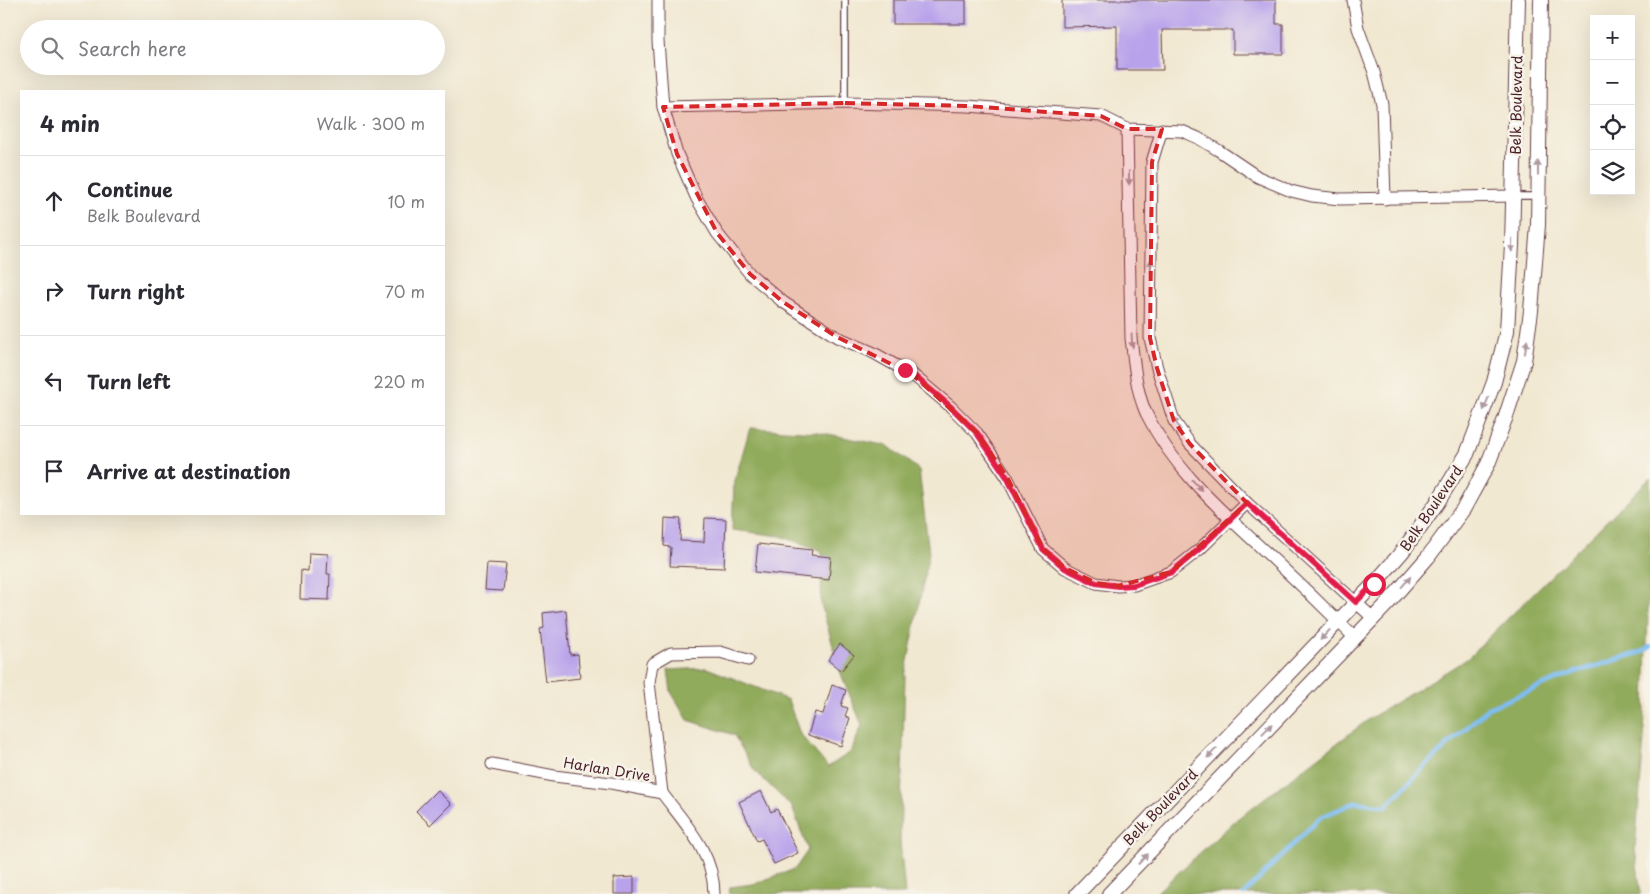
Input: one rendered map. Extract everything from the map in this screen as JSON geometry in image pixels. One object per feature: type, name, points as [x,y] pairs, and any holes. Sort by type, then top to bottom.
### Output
[{"type":"street","points":[[658,0],[658,41],[663,107],[677,154],[697,199],[717,233],[750,274],[783,302],[837,337],[872,352],[913,375],[951,407],[977,433],[1007,477],[1043,549],[1065,568],[1096,583],[1118,586],[1134,585],[1172,572],[1247,503]]},
{"type":"street","points":[[1353,0],[1358,28],[1374,72],[1382,104],[1385,198]]},
{"type":"street","name":"Belk Boulevard","points":[[1077,894],[1402,552],[1437,503],[1467,454],[1494,382],[1507,331],[1514,196],[1518,0]]},
{"type":"street","name":"Belk Boulevard","points":[[1110,894],[1388,603],[1428,557],[1464,508],[1488,464],[1524,361],[1531,311],[1538,225],[1541,0]]},
{"type":"street","points":[[663,107],[845,103],[968,106],[1101,116],[1127,129],[1182,131],[1198,138],[1258,177],[1292,191],[1312,196],[1340,198],[1514,196]]},
{"type":"street","points":[[1127,129],[1131,338],[1135,372],[1146,411],[1165,446],[1194,482],[1230,519],[1327,609],[1355,638]]},
{"type":"street","points":[[1162,129],[1152,162],[1150,338],[1157,368],[1174,421],[1190,444],[1247,503],[1373,618]]},
{"type":"street","points":[[662,793],[649,682],[652,664],[671,653],[720,652],[748,660]]},
{"type":"street","name":"Harlan Drive","points":[[492,764],[662,793],[704,849],[714,879],[714,894]]},
{"type":"lane","points":[[845,0],[845,103]]},
{"type":"lane","points":[[1514,196],[1538,196]]},
{"type":"highlighted area","points":[[845,103],[968,106],[1101,116],[1127,129],[1162,129],[1152,162],[1150,338],[1157,368],[1174,421],[1190,444],[1247,503],[1171,572],[1118,586],[1096,583],[1065,568],[1043,549],[1007,477],[977,433],[913,375],[837,337],[783,302],[750,274],[717,233],[677,154],[663,107]]},
{"type":"green space","points":[[750,428],[818,432],[888,446],[919,470],[929,553],[905,676],[900,841],[905,894],[729,894],[730,887],[753,884],[795,869],[808,850],[792,807],[754,770],[734,735],[688,720],[671,692],[668,670],[707,668],[788,700],[800,734],[828,767],[851,752],[862,725],[841,674],[821,604],[822,551],[781,536],[732,530],[734,483]]},
{"type":"green space","points":[[1650,478],[1650,544],[1644,740],[1635,849],[1641,894],[1155,894],[1237,819],[1369,719],[1467,659]]},
{"type":"building","points":[[893,0],[966,0],[966,24],[893,24]]},
{"type":"building","points":[[1062,0],[1276,0],[1276,24],[1283,24],[1283,54],[1233,54],[1233,30],[1162,30],[1163,70],[1117,70],[1117,26],[1062,27]]},
{"type":"building","points":[[665,518],[681,519],[680,541],[704,542],[705,518],[726,519],[724,568],[670,566],[671,547],[664,546]]},
{"type":"building","points":[[758,544],[812,550],[811,555],[831,557],[829,580],[755,572]]},
{"type":"building","points":[[309,553],[328,554],[327,574],[330,574],[329,600],[300,599],[301,570],[308,571]]},
{"type":"building","points":[[487,563],[506,564],[503,591],[485,590]]},
{"type":"building","points":[[566,610],[570,655],[578,654],[580,678],[546,682],[540,629],[544,628],[543,613]]},
{"type":"building","points":[[840,644],[854,655],[841,671],[828,660]]},
{"type":"building","points":[[832,685],[846,690],[841,706],[848,708],[845,716],[850,718],[841,746],[808,735],[815,712],[823,714]]},
{"type":"building","points":[[437,790],[451,804],[430,825],[416,811]]},
{"type":"building","points":[[761,791],[771,812],[777,809],[798,853],[774,864],[762,839],[757,841],[739,802]]},
{"type":"building","points":[[634,877],[634,894],[614,894],[614,878]]},
{"type":"waterway","points":[[1244,894],[1319,818],[1356,802],[1386,806],[1423,768],[1488,708],[1573,673],[1642,652],[1650,647]]},
{"type":"route","points":[[905,370],[951,407],[977,433],[1007,477],[1043,549],[1065,568],[1096,583],[1118,586],[1134,585],[1172,572],[1247,503],[1356,602],[1374,584]]}]
